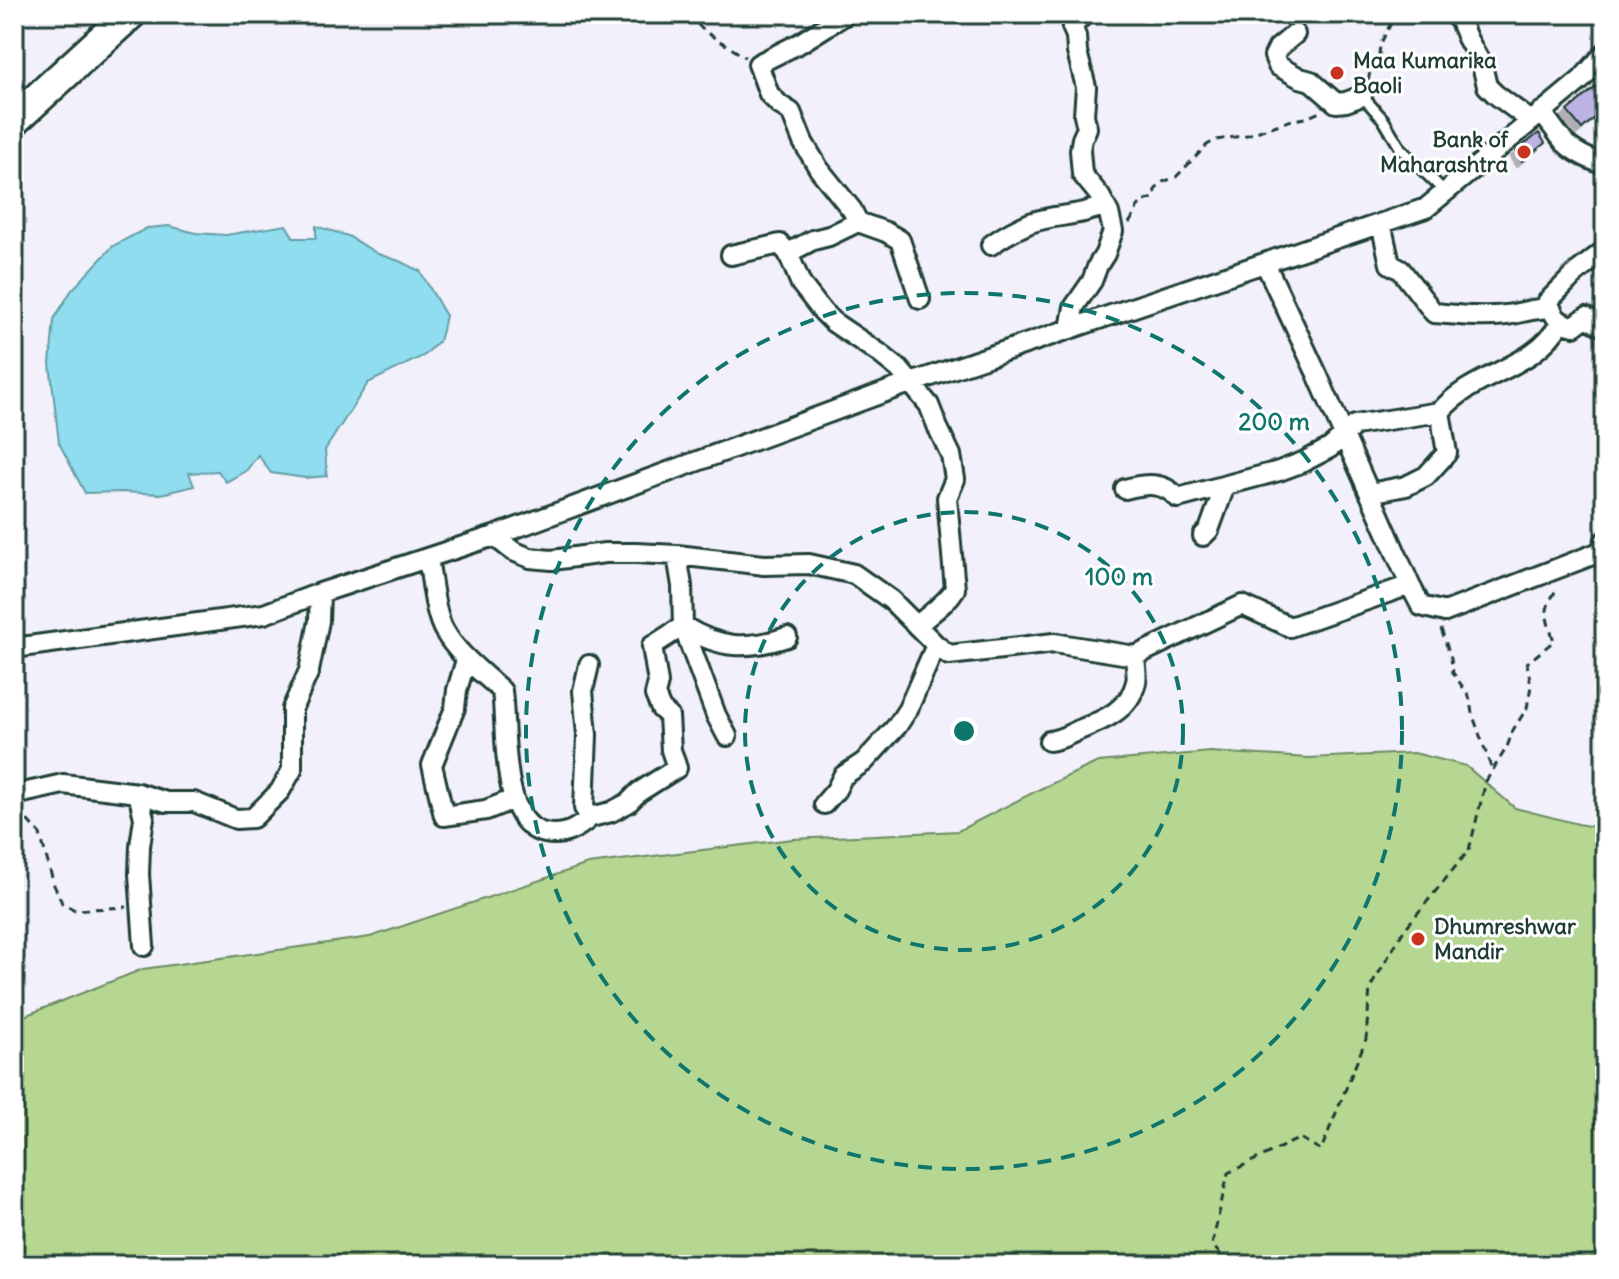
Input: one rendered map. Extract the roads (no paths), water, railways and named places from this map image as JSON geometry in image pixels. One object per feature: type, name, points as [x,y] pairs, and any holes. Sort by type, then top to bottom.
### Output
[{"type":"highway","points":[[14,120],[130,14]]},
{"type":"street","points":[[846,14],[800,43],[758,64],[769,94],[791,112],[803,142],[819,169],[858,222],[900,240],[920,299]]},
{"type":"street","points":[[1070,329],[1074,307],[1092,281],[1113,231],[1109,213],[1100,196],[1082,174],[1080,160],[1082,139],[1087,128],[1084,115],[1086,87],[1072,27],[1084,14]]},
{"type":"street","points":[[1453,14],[1460,21],[1482,65],[1487,86],[1495,94],[1555,128],[1564,142],[1579,153],[1605,165]]},
{"type":"street","points":[[1295,34],[1278,48],[1274,56],[1278,66],[1311,81],[1336,103],[1362,96]]},
{"type":"street","points":[[14,648],[264,614],[494,536],[911,383],[1426,208],[1581,80],[1605,53]]},
{"type":"street","points":[[991,245],[1030,223],[1092,211],[1104,205]]},
{"type":"street","points":[[788,253],[858,222]]},
{"type":"street","points":[[1381,223],[1390,264],[1401,270],[1434,313],[1465,317],[1497,316],[1536,308],[1574,326],[1586,317],[1605,328]]},
{"type":"street","points":[[731,255],[780,244],[788,253],[801,284],[822,311],[899,369],[929,405],[951,455],[955,479],[947,498],[955,589],[948,601],[918,625]]},
{"type":"street","points":[[1125,489],[1148,484],[1170,489],[1178,498],[1303,462],[1330,448],[1355,425],[1440,412],[1470,386],[1534,353],[1555,332],[1555,315],[1548,301],[1605,250]]},
{"type":"street","points":[[1265,263],[1421,606],[1445,612],[1600,552],[1605,544]]},
{"type":"street","points":[[1370,493],[1406,486],[1426,476],[1447,453],[1440,412]]},
{"type":"street","points":[[1203,536],[1209,530],[1225,486]]},
{"type":"street","points":[[494,536],[513,551],[530,558],[552,560],[605,553],[677,555],[764,565],[809,564],[854,574],[891,600],[949,655],[1054,643],[1135,656],[1242,605],[1290,627],[1410,585]]},
{"type":"street","points":[[677,555],[683,626],[716,715],[727,736]]},
{"type":"street","points":[[428,558],[444,631],[466,660],[502,691],[508,769],[514,799],[532,829],[548,834],[564,834],[591,817],[611,812],[677,768],[671,750],[669,716],[661,709],[655,695],[658,683],[652,646],[683,626]]},
{"type":"street","points":[[14,795],[63,784],[138,793],[166,802],[194,802],[236,819],[253,818],[280,791],[292,770],[292,709],[309,671],[319,621],[320,593]]},
{"type":"street","points":[[683,626],[700,637],[734,645],[762,645],[787,637]]},
{"type":"street","points":[[824,804],[843,776],[864,762],[897,726],[908,709],[936,645]]},
{"type":"street","points":[[1049,741],[1098,724],[1115,713],[1129,699],[1137,681],[1135,656]]},
{"type":"street","points":[[466,660],[455,708],[432,765],[444,816],[486,810],[514,799]]},
{"type":"street","points":[[589,665],[583,691],[587,735],[584,808],[591,817]]},
{"type":"street","points":[[138,793],[144,818],[140,846],[144,946]]},
{"type":"lane","points":[[1362,96],[1383,119],[1401,149],[1445,192]]},
{"type":"water","points":[[286,225],[294,238],[316,238],[316,226],[348,236],[378,254],[420,271],[446,316],[439,341],[425,355],[368,383],[325,450],[327,476],[305,478],[271,473],[258,455],[246,471],[226,482],[218,471],[189,473],[194,486],[161,494],[85,493],[59,443],[50,364],[54,319],[71,291],[113,246],[147,228],[169,226],[196,233],[226,235]]},
{"type":"place","name":"Maa Kumarika Baoli","points":[[1337,73]]},
{"type":"place","name":"Bank of Maharashtra","points":[[1524,152]]},
{"type":"place","name":"Dhumreshwar Mandir","points":[[1418,939]]}]
